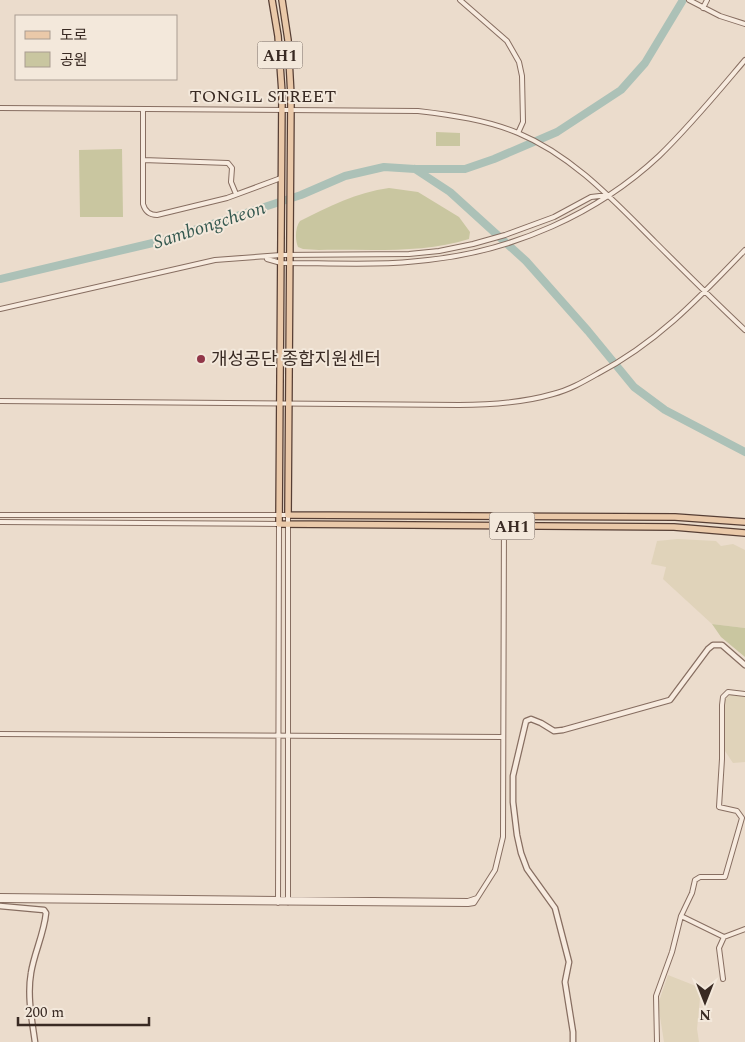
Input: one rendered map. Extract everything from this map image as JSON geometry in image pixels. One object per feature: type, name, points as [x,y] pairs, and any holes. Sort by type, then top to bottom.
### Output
[{"type":"main road","name":"AH1","points":[[272,0],[280,49],[282,111],[279,524],[674,527],[745,533]]},
{"type":"main road","name":"AH1","points":[[282,0],[288,40],[291,111],[288,515],[675,517],[745,522]]},
{"type":"street","points":[[460,0],[506,40],[519,62],[522,76],[523,122],[518,133]]},
{"type":"street","points":[[689,0],[720,16],[745,24]]},
{"type":"street","points":[[703,8],[707,0]]},
{"type":"street","points":[[264,258],[290,263],[412,262],[493,247],[557,224],[597,203],[658,156],[698,116],[745,60]]},
{"type":"street","name":"TONGIL STREET","points":[[0,108],[418,111],[477,121],[518,133],[553,152],[608,195],[745,330]]},
{"type":"street","points":[[143,109],[143,204],[146,211],[153,215],[201,205],[281,178]]},
{"type":"street","points":[[143,160],[228,163],[232,168],[231,182],[236,194]]},
{"type":"street","points":[[0,309],[215,260],[264,258],[281,255],[409,254],[439,251],[485,241],[554,217],[591,197],[608,195]]},
{"type":"street","points":[[0,401],[459,406],[518,402],[568,389],[619,362],[660,334],[705,292],[745,250]]},
{"type":"street","points":[[0,515],[288,515],[288,901]]},
{"type":"street","points":[[288,901],[468,904],[474,903],[495,870],[503,837],[504,516]]},
{"type":"street","points":[[0,522],[279,524],[278,901]]},
{"type":"street","points":[[573,1042],[565,982],[569,962],[555,908],[527,868],[517,836],[513,802],[514,776],[526,721],[531,719],[554,731],[598,721],[670,700],[676,695],[708,649],[713,645],[722,645],[745,665]]},
{"type":"street","points":[[657,1042],[656,996],[672,952],[681,916],[692,894],[695,880],[700,877],[725,876],[742,818],[737,811],[719,807],[723,697],[728,692],[745,694]]},
{"type":"street","points":[[0,734],[503,737]]},
{"type":"street","points":[[0,896],[278,901]]},
{"type":"street","points":[[0,900],[468,901],[478,896]]},
{"type":"street","points":[[0,906],[44,910],[46,913],[45,926],[34,957],[29,984],[35,1042]]},
{"type":"street","points":[[681,916],[724,937]]},
{"type":"street","points":[[723,979],[719,948],[724,937],[745,929]]},
{"type":"shaded area","points":[[678,539],[716,541],[721,546],[733,544],[745,550],[745,628],[712,624],[663,579],[666,567],[651,564],[657,541]]},
{"type":"shaded area","points":[[734,694],[745,696],[745,762],[733,763],[725,751],[724,701],[728,696]]},
{"type":"shaded area","points":[[668,975],[701,988],[697,1029],[699,1042],[664,1042],[658,1004]]},
{"type":"green space","points":[[436,132],[460,133],[460,146],[436,146]]},
{"type":"green space","points":[[122,149],[123,217],[80,217],[79,150]]},
{"type":"green space","points":[[389,188],[418,192],[459,217],[470,232],[469,239],[433,247],[395,250],[319,250],[298,247],[296,234],[300,221],[332,205],[366,193]]},
{"type":"green space","points":[[712,624],[745,628],[745,657],[721,637]]},
{"type":"waterway","name":"Sambongcheon","points":[[0,279],[157,242],[301,195],[345,176],[384,167],[465,169],[494,159],[557,132],[621,90],[645,63],[683,0]]},
{"type":"waterway","points":[[415,169],[450,192],[526,261],[588,331],[634,387],[665,410],[745,452]]},
{"type":"place","name":"개성공단 종합지원센터","points":[[201,359]]}]
